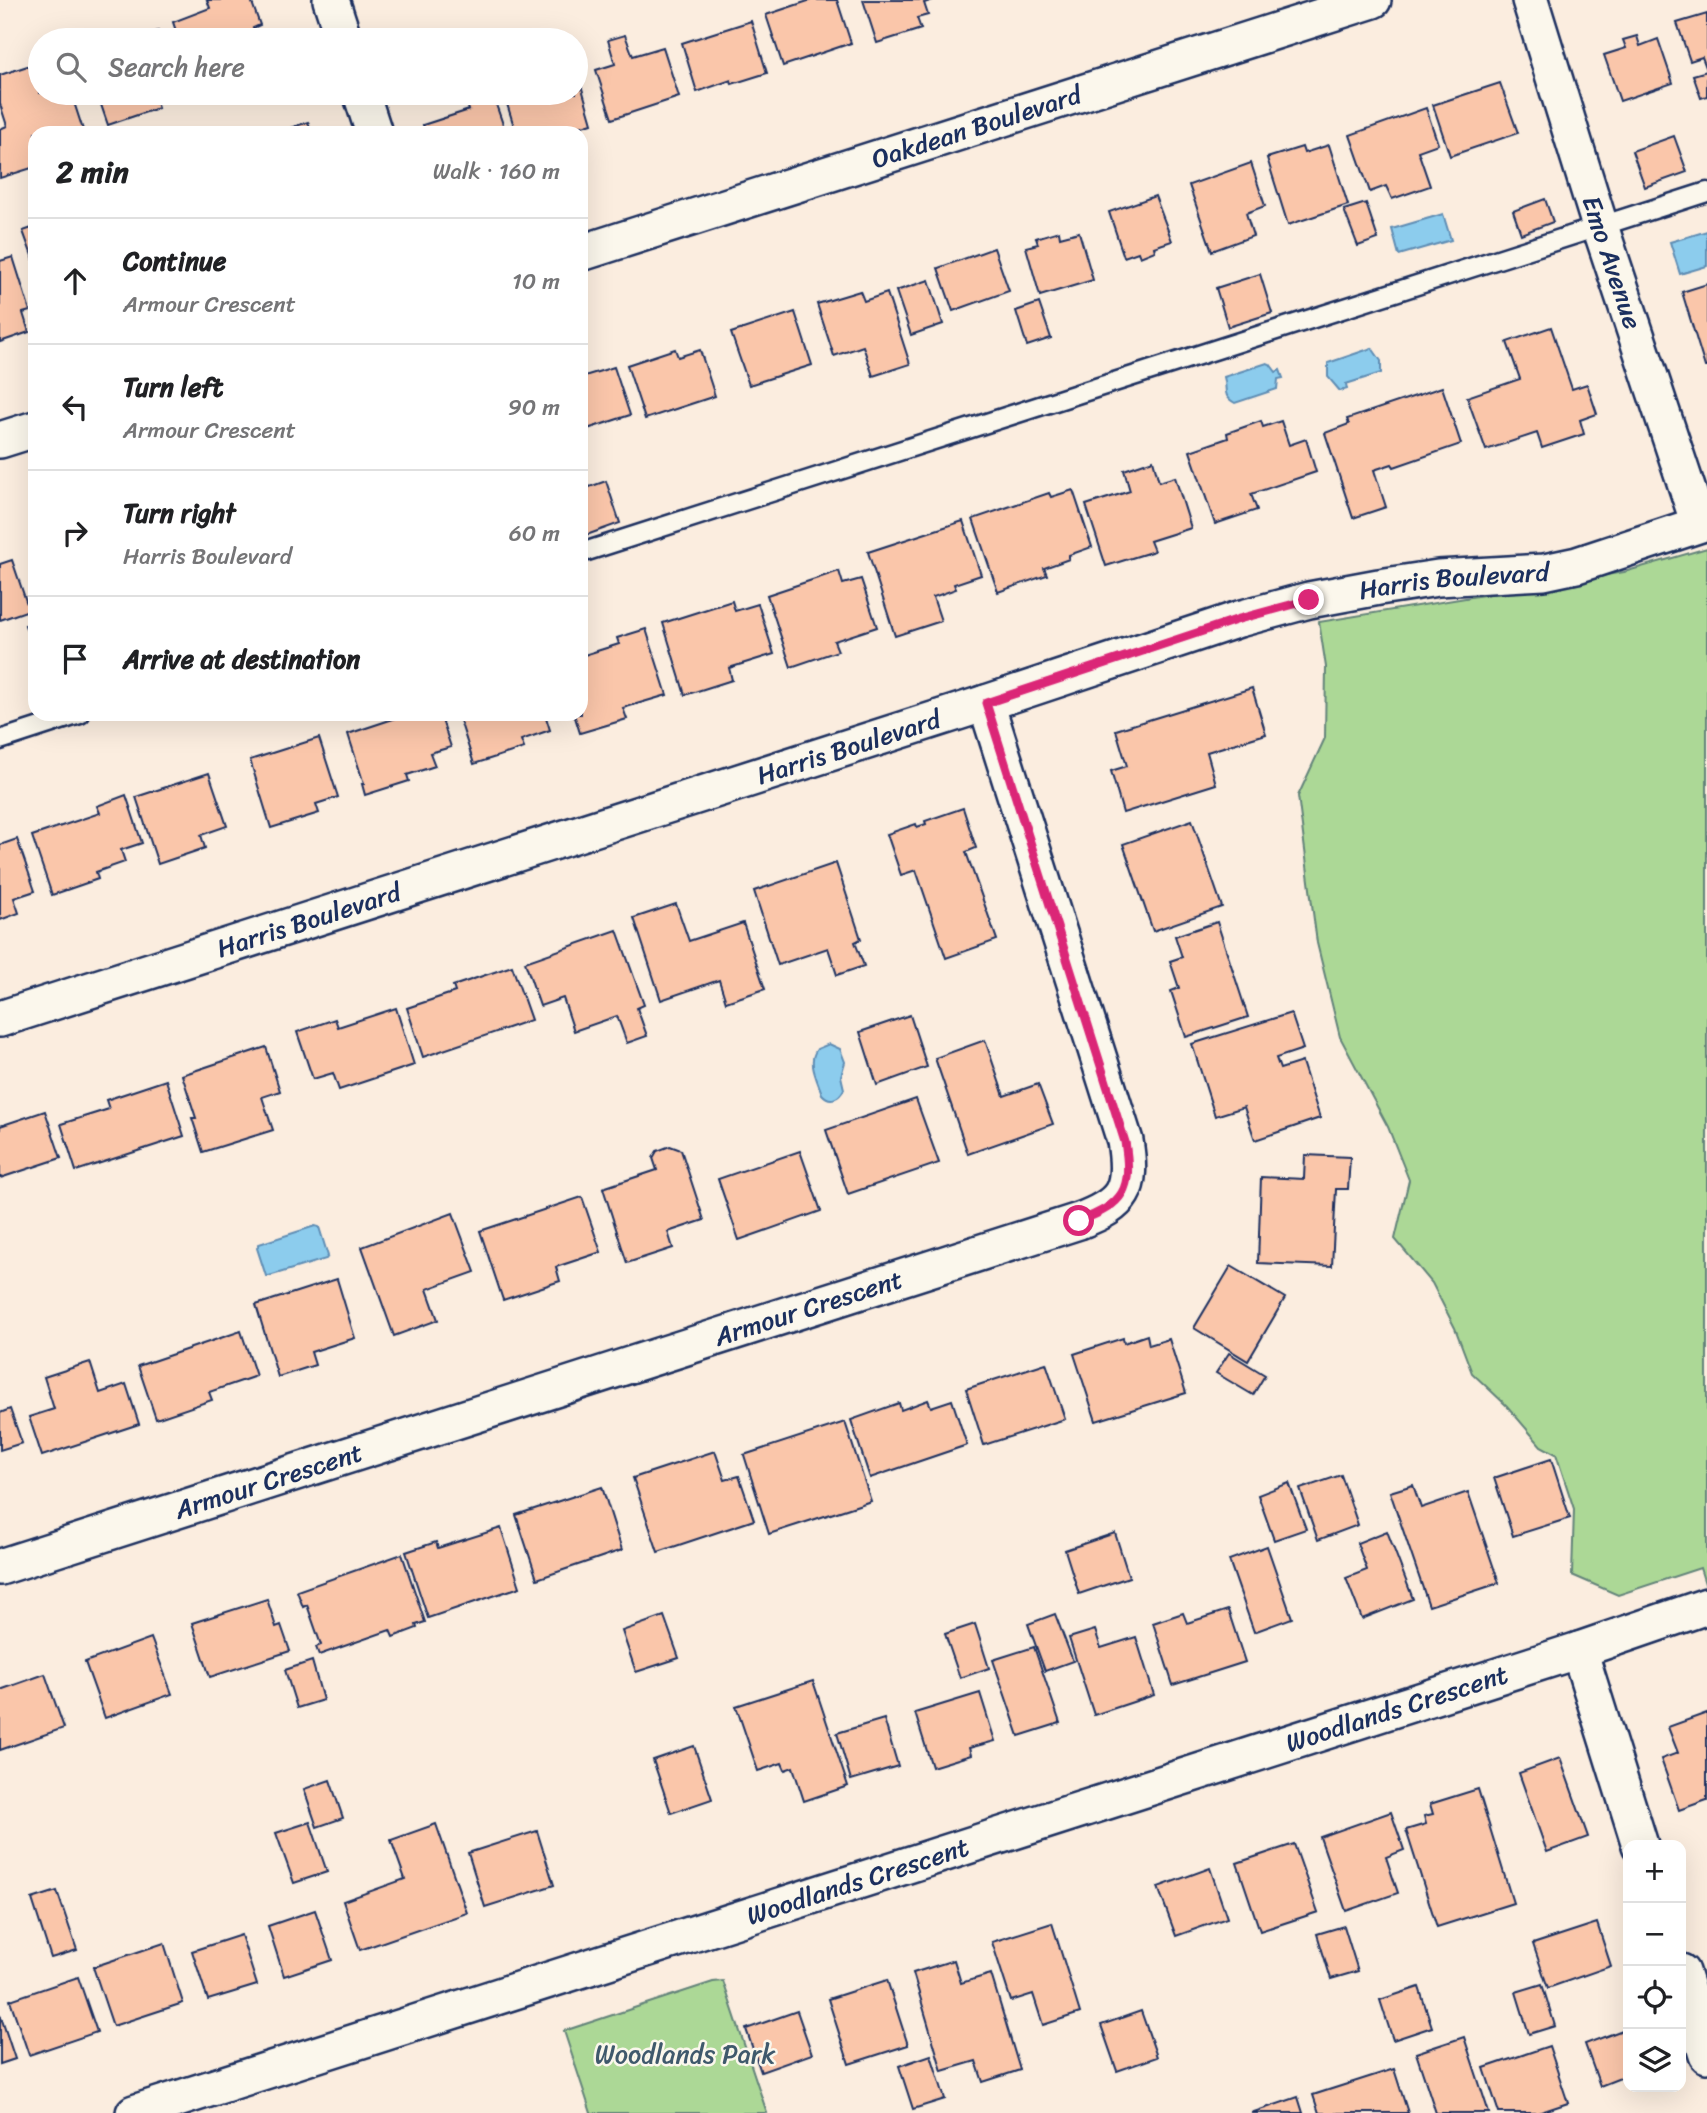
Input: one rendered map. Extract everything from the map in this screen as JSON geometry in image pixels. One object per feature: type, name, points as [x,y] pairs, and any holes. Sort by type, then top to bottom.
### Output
[{"type":"street","points":[[331,0],[340,28]]},
{"type":"street","name":"Oakdean Boulevard","points":[[588,251],[1373,0]]},
{"type":"street","name":"Emo Avenue","points":[[1530,0],[1600,226],[1703,523]]},
{"type":"street","points":[[365,105],[372,126]]},
{"type":"street","points":[[0,440],[28,431]]},
{"type":"street","name":"Harris Boulevard","points":[[0,1019],[986,703],[1239,619],[1309,600],[1438,578],[1544,572],[1577,565],[1703,523]]},
{"type":"street","name":"Armour Crescent","points":[[0,1567],[1079,1221],[1112,1205],[1121,1196],[1128,1174],[1128,1159],[1119,1119],[986,703]]},
{"type":"street","name":"Woodlands Crescent","points":[[134,2113],[1579,1650],[1707,1606]]},
{"type":"street","points":[[1579,1650],[1638,1840]]},
{"type":"street","points":[[1686,1988],[1707,2054]]},
{"type":"lane","points":[[588,551],[1707,192]]},
{"type":"lane","points":[[0,740],[58,721]]},
{"type":"green space","points":[[1707,548],[1707,1590],[1700,1568],[1618,1595],[1572,1575],[1574,1509],[1556,1454],[1541,1446],[1507,1406],[1472,1373],[1455,1328],[1432,1283],[1395,1239],[1409,1180],[1388,1127],[1340,1037],[1317,943],[1298,796],[1325,738],[1326,667],[1319,622],[1624,572]]},
{"type":"green space","name":"Woodlands Park","points":[[723,1981],[767,2113],[591,2113],[564,2031]]},
{"type":"water","points":[[1443,214],[1451,240],[1399,255],[1392,229]]},
{"type":"water","points":[[1707,231],[1707,266],[1680,274],[1670,242]]},
{"type":"water","points":[[1372,348],[1381,361],[1381,373],[1346,384],[1347,389],[1340,391],[1328,377],[1328,363]]},
{"type":"water","points":[[1267,363],[1276,372],[1280,370],[1283,378],[1278,379],[1277,389],[1235,403],[1228,397],[1224,377]]},
{"type":"water","points":[[829,1044],[840,1049],[845,1062],[841,1076],[844,1089],[840,1095],[831,1099],[822,1094],[813,1065],[817,1049]]},
{"type":"water","points":[[319,1227],[328,1256],[326,1259],[266,1276],[257,1248],[259,1244]]},
{"type":"building","points":[[207,0],[251,0],[260,25],[253,28],[175,28],[173,22],[210,8]]},
{"type":"building","points":[[811,0],[837,0],[851,43],[783,66],[766,15]]},
{"type":"building","points":[[863,0],[933,0],[924,3],[928,15],[917,18],[921,29],[877,43]]},
{"type":"building","points":[[1707,14],[1707,70],[1702,57],[1690,61],[1677,23]]},
{"type":"building","points":[[751,21],[767,73],[732,84],[731,80],[697,92],[682,43]]},
{"type":"building","points":[[625,35],[633,56],[663,47],[679,97],[612,119],[596,70],[615,64],[608,40]]},
{"type":"building","points":[[1637,36],[1640,46],[1658,39],[1673,83],[1620,101],[1604,55],[1626,48],[1623,40]]},
{"type":"building","points":[[28,66],[28,105],[75,105],[82,126],[28,126],[28,169],[0,178],[0,129],[7,126],[0,104],[0,75]]},
{"type":"building","points":[[1707,71],[1707,96],[1701,98],[1693,75]]},
{"type":"building","points":[[1500,83],[1518,133],[1450,156],[1433,105]]},
{"type":"building","points":[[101,105],[157,105],[158,108],[108,125]]},
{"type":"building","points":[[467,105],[496,105],[504,126],[423,125],[469,110]]},
{"type":"building","points":[[507,105],[587,105],[592,123],[582,126],[514,126]]},
{"type":"building","points":[[1426,108],[1438,144],[1418,151],[1430,186],[1392,199],[1386,186],[1370,192],[1350,135]]},
{"type":"building","points":[[1674,136],[1687,172],[1645,187],[1632,151]]},
{"type":"building","points":[[1329,145],[1348,205],[1288,225],[1267,158],[1302,147],[1304,153]]},
{"type":"building","points":[[1251,163],[1265,206],[1246,213],[1253,236],[1212,251],[1189,185]]},
{"type":"building","points":[[1155,196],[1172,241],[1154,247],[1155,251],[1140,257],[1138,252],[1124,257],[1109,212]]},
{"type":"building","points":[[1545,199],[1553,222],[1521,234],[1513,211]]},
{"type":"building","points":[[1366,203],[1378,239],[1358,246],[1344,210]]},
{"type":"building","points":[[28,229],[28,245],[23,231]]},
{"type":"building","points":[[1059,231],[1060,237],[1079,232],[1093,280],[1040,296],[1026,247],[1038,244],[1036,238]]},
{"type":"building","points":[[994,248],[1009,291],[953,311],[938,268]]},
{"type":"building","points":[[13,257],[28,305],[28,312],[23,313],[28,332],[0,342],[0,261]]},
{"type":"building","points":[[1260,274],[1272,313],[1228,327],[1216,288]]},
{"type":"building","points":[[929,280],[943,324],[911,335],[896,291]]},
{"type":"building","points":[[1707,284],[1707,367],[1705,367],[1682,292]]},
{"type":"building","points":[[860,291],[864,301],[887,293],[910,364],[873,376],[863,346],[834,356],[817,304]]},
{"type":"building","points":[[1039,303],[1051,338],[1027,346],[1016,311]]},
{"type":"building","points":[[795,312],[812,365],[749,385],[731,333]]},
{"type":"building","points":[[1551,327],[1572,389],[1587,384],[1597,414],[1580,420],[1584,434],[1542,448],[1537,433],[1486,450],[1467,397],[1520,379],[1507,342]]},
{"type":"building","points":[[675,349],[678,357],[700,350],[715,396],[645,419],[627,365]]},
{"type":"building","points":[[614,367],[630,415],[588,429],[588,375]]},
{"type":"building","points":[[1442,387],[1461,444],[1394,467],[1392,464],[1374,470],[1386,507],[1353,518],[1325,433],[1349,424],[1347,419]]},
{"type":"building","points":[[1261,421],[1263,427],[1281,421],[1289,445],[1306,439],[1316,472],[1251,494],[1257,510],[1215,524],[1190,451],[1228,438],[1227,433]]},
{"type":"building","points":[[1153,460],[1159,482],[1175,477],[1191,528],[1150,541],[1154,551],[1106,566],[1086,505],[1130,491],[1124,470]]},
{"type":"building","points":[[606,481],[620,523],[588,534],[588,487]]},
{"type":"building","points":[[1073,490],[1092,547],[1044,568],[1047,575],[998,592],[973,519],[1049,493],[1051,497]]},
{"type":"building","points":[[963,521],[981,575],[954,584],[956,589],[933,597],[941,621],[895,636],[868,552]]},
{"type":"building","points":[[12,560],[28,610],[0,620],[0,564]]},
{"type":"building","points":[[839,571],[843,584],[861,579],[877,627],[834,641],[838,651],[791,667],[767,595]]},
{"type":"building","points":[[732,601],[735,611],[758,604],[774,654],[729,668],[732,680],[685,695],[663,623]]},
{"type":"building","points":[[646,629],[667,695],[623,708],[627,719],[580,733],[576,721],[588,721],[588,654],[619,644],[617,638]]},
{"type":"building","points":[[1252,688],[1266,734],[1207,752],[1216,784],[1123,813],[1111,771],[1127,766],[1116,730]]},
{"type":"building","points":[[387,721],[442,721],[451,747],[430,753],[435,766],[407,775],[409,781],[365,795],[348,734]]},
{"type":"building","points":[[460,721],[547,721],[550,730],[521,740],[524,748],[474,764]]},
{"type":"building","points":[[319,738],[338,797],[316,804],[319,813],[271,828],[250,760]]},
{"type":"building","points":[[209,773],[227,826],[201,835],[205,848],[158,864],[136,797]]},
{"type":"building","points":[[126,795],[142,843],[121,850],[125,862],[96,872],[98,879],[52,895],[32,836],[100,813],[97,806]]},
{"type":"building","points":[[963,808],[976,848],[966,852],[997,940],[946,958],[916,870],[901,875],[887,834],[916,824],[917,827],[926,824],[925,821]]},
{"type":"building","points":[[1192,820],[1222,907],[1153,931],[1123,844]]},
{"type":"building","points":[[17,839],[35,891],[14,898],[19,913],[0,920],[0,845]]},
{"type":"building","points":[[836,863],[861,939],[855,942],[864,966],[837,975],[828,948],[778,965],[754,891]]},
{"type":"building","points":[[676,904],[689,941],[743,923],[765,989],[726,1002],[719,980],[661,1000],[634,918]]},
{"type":"building","points":[[1217,922],[1248,1017],[1186,1037],[1171,991],[1179,988],[1170,961],[1182,957],[1175,936]]},
{"type":"building","points":[[617,930],[644,1005],[637,1008],[647,1036],[627,1043],[617,1016],[574,1031],[563,998],[540,1006],[525,962]]},
{"type":"building","points":[[512,966],[531,1020],[423,1057],[407,1008],[455,992],[453,986]]},
{"type":"building","points":[[396,1008],[414,1065],[339,1090],[333,1073],[313,1079],[297,1032],[335,1019],[338,1027]]},
{"type":"building","points":[[1291,1013],[1303,1049],[1276,1058],[1280,1069],[1302,1062],[1320,1118],[1255,1140],[1244,1107],[1215,1116],[1192,1044]]},
{"type":"building","points":[[910,1015],[927,1067],[877,1085],[860,1032]]},
{"type":"building","points":[[985,1040],[1004,1096],[1038,1084],[1053,1124],[968,1154],[935,1058]]},
{"type":"building","points":[[266,1047],[280,1091],[262,1097],[273,1130],[203,1152],[192,1118],[196,1118],[182,1075]]},
{"type":"building","points":[[166,1080],[184,1136],[76,1171],[61,1124],[109,1109],[106,1100]]},
{"type":"building","points":[[916,1099],[939,1163],[848,1194],[826,1130]]},
{"type":"building","points":[[45,1111],[61,1158],[0,1178],[0,1126]]},
{"type":"building","points":[[670,1146],[681,1150],[704,1220],[668,1232],[673,1248],[627,1263],[603,1188],[657,1170],[653,1158],[657,1151]]},
{"type":"building","points":[[800,1151],[821,1211],[739,1240],[718,1179]]},
{"type":"building","points":[[1305,1155],[1350,1157],[1348,1189],[1336,1189],[1332,1266],[1258,1263],[1261,1177],[1304,1179]]},
{"type":"building","points":[[582,1197],[601,1252],[556,1267],[560,1281],[503,1300],[480,1231]]},
{"type":"building","points":[[453,1213],[475,1272],[427,1289],[438,1320],[394,1336],[362,1247]]},
{"type":"building","points":[[1231,1266],[1285,1298],[1248,1361],[1194,1328]]},
{"type":"building","points":[[337,1279],[355,1338],[311,1352],[315,1365],[278,1377],[256,1305]]},
{"type":"building","points":[[241,1331],[256,1376],[209,1392],[212,1400],[156,1419],[138,1366]]},
{"type":"building","points":[[1147,1335],[1149,1345],[1169,1339],[1186,1393],[1096,1421],[1074,1354],[1123,1338],[1124,1343]]},
{"type":"building","points":[[1229,1353],[1265,1375],[1253,1395],[1216,1373]]},
{"type":"building","points":[[90,1362],[100,1393],[126,1384],[139,1424],[42,1456],[29,1417],[54,1409],[44,1377]]},
{"type":"building","points":[[1046,1363],[1065,1419],[984,1445],[966,1389]]},
{"type":"building","points":[[928,1400],[931,1407],[952,1400],[967,1445],[870,1478],[851,1420],[899,1403],[901,1410]]},
{"type":"building","points":[[10,1409],[22,1443],[0,1450],[0,1413]]},
{"type":"building","points":[[845,1422],[871,1501],[769,1534],[744,1455]]},
{"type":"building","points":[[715,1451],[725,1480],[739,1476],[754,1520],[658,1552],[633,1478]]},
{"type":"building","points":[[1551,1459],[1570,1518],[1513,1536],[1494,1478]]},
{"type":"building","points":[[1341,1475],[1358,1525],[1318,1540],[1300,1489]]},
{"type":"building","points":[[1289,1483],[1306,1529],[1274,1540],[1258,1495]]},
{"type":"building","points":[[1413,1485],[1421,1508],[1468,1492],[1499,1583],[1429,1606],[1390,1492]]},
{"type":"building","points":[[602,1487],[622,1550],[537,1579],[516,1515]]},
{"type":"building","points":[[501,1528],[520,1587],[428,1618],[406,1552],[436,1542],[438,1548]]},
{"type":"building","points":[[1387,1531],[1413,1599],[1362,1619],[1346,1578],[1367,1570],[1357,1543]]},
{"type":"building","points":[[1115,1533],[1129,1577],[1079,1594],[1065,1550]]},
{"type":"building","points":[[1267,1546],[1292,1618],[1254,1632],[1229,1560]]},
{"type":"building","points":[[402,1554],[425,1622],[393,1637],[390,1630],[319,1655],[316,1647],[321,1645],[307,1605],[303,1607],[297,1591]]},
{"type":"building","points":[[267,1599],[276,1627],[281,1625],[290,1651],[210,1677],[192,1623]]},
{"type":"building","points":[[1228,1610],[1245,1662],[1173,1685],[1153,1623],[1183,1613],[1187,1623]]},
{"type":"building","points":[[1055,1614],[1073,1661],[1045,1671],[1028,1624]]},
{"type":"building","points":[[664,1616],[679,1658],[636,1672],[622,1631]]},
{"type":"building","points":[[975,1624],[989,1668],[960,1678],[945,1634]]},
{"type":"building","points":[[1095,1630],[1101,1648],[1136,1637],[1154,1695],[1094,1715],[1069,1638]]},
{"type":"building","points":[[151,1638],[172,1694],[105,1718],[85,1662]]},
{"type":"building","points":[[1034,1647],[1060,1723],[1019,1736],[993,1660]]},
{"type":"building","points":[[312,1661],[323,1700],[297,1708],[285,1670]]},
{"type":"building","points":[[45,1674],[64,1728],[0,1750],[0,1690]]},
{"type":"building","points":[[813,1681],[848,1786],[804,1801],[793,1767],[785,1770],[782,1763],[758,1771],[736,1706]]},
{"type":"building","points":[[980,1693],[995,1741],[969,1748],[971,1755],[932,1767],[915,1713]]},
{"type":"building","points":[[1707,1713],[1707,1800],[1679,1810],[1661,1759],[1678,1753],[1668,1727]]},
{"type":"building","points":[[884,1719],[898,1766],[851,1780],[837,1733]]},
{"type":"building","points":[[694,1746],[712,1799],[671,1813],[653,1760]]},
{"type":"building","points":[[1560,1758],[1588,1837],[1547,1852],[1519,1773]]},
{"type":"building","points":[[330,1780],[343,1818],[317,1827],[304,1789]]},
{"type":"building","points":[[1478,1789],[1513,1903],[1437,1927],[1406,1830],[1426,1824],[1424,1816],[1433,1814],[1430,1804]]},
{"type":"building","points":[[1391,1812],[1404,1850],[1386,1857],[1398,1893],[1346,1911],[1320,1837]]},
{"type":"building","points":[[310,1822],[327,1872],[294,1883],[276,1833]]},
{"type":"building","points":[[436,1824],[467,1913],[360,1950],[343,1901],[405,1879],[391,1840]]},
{"type":"building","points":[[537,1831],[554,1885],[485,1907],[468,1853]]},
{"type":"building","points":[[1294,1844],[1318,1912],[1260,1931],[1237,1863]]},
{"type":"building","points":[[1210,1868],[1227,1918],[1176,1936],[1158,1887]]},
{"type":"building","points":[[57,1891],[77,1950],[51,1958],[32,1899]]},
{"type":"building","points":[[315,1910],[332,1960],[284,1976],[268,1926]]},
{"type":"building","points":[[1052,1923],[1080,2013],[1043,2025],[1033,1994],[1011,2001],[992,1942]]},
{"type":"building","points":[[1597,1923],[1611,1966],[1548,1988],[1533,1944]]},
{"type":"building","points":[[1344,1926],[1358,1971],[1331,1979],[1317,1934]]},
{"type":"building","points":[[241,1935],[257,1985],[208,2000],[192,1951]]},
{"type":"building","points":[[164,1943],[183,2003],[113,2026],[93,1967]]},
{"type":"building","points":[[954,1960],[961,1983],[991,1974],[1020,2070],[983,2082],[976,2061],[942,2071],[913,1973]]},
{"type":"building","points":[[78,1977],[97,2032],[29,2055],[10,2000]]},
{"type":"building","points":[[887,1980],[908,2045],[849,2064],[828,1999]]},
{"type":"building","points":[[1542,1984],[1555,2026],[1529,2034],[1516,1992]]},
{"type":"building","points":[[1419,1987],[1432,2027],[1393,2040],[1380,2000]]},
{"type":"building","points":[[797,2011],[812,2054],[761,2072],[746,2029]]},
{"type":"building","points":[[1141,2011],[1157,2057],[1117,2071],[1101,2025]]},
{"type":"building","points":[[0,2014],[15,2059],[0,2064]]},
{"type":"building","points":[[1623,2030],[1623,2077],[1600,2086],[1585,2044]]},
{"type":"building","points":[[1464,2037],[1489,2113],[1436,2113],[1416,2053]]},
{"type":"building","points":[[1549,2046],[1568,2103],[1538,2113],[1499,2113],[1484,2068]]},
{"type":"building","points":[[931,2055],[945,2099],[913,2109],[899,2066]]},
{"type":"building","points":[[1394,2069],[1408,2113],[1319,2113],[1313,2095]]},
{"type":"building","points":[[1298,2097],[1303,2113],[1251,2113]]},
{"type":"route","points":[[1079,1221],[1112,1205],[1121,1196],[1128,1174],[1125,1142],[986,703],[1239,619],[1309,600]]}]
